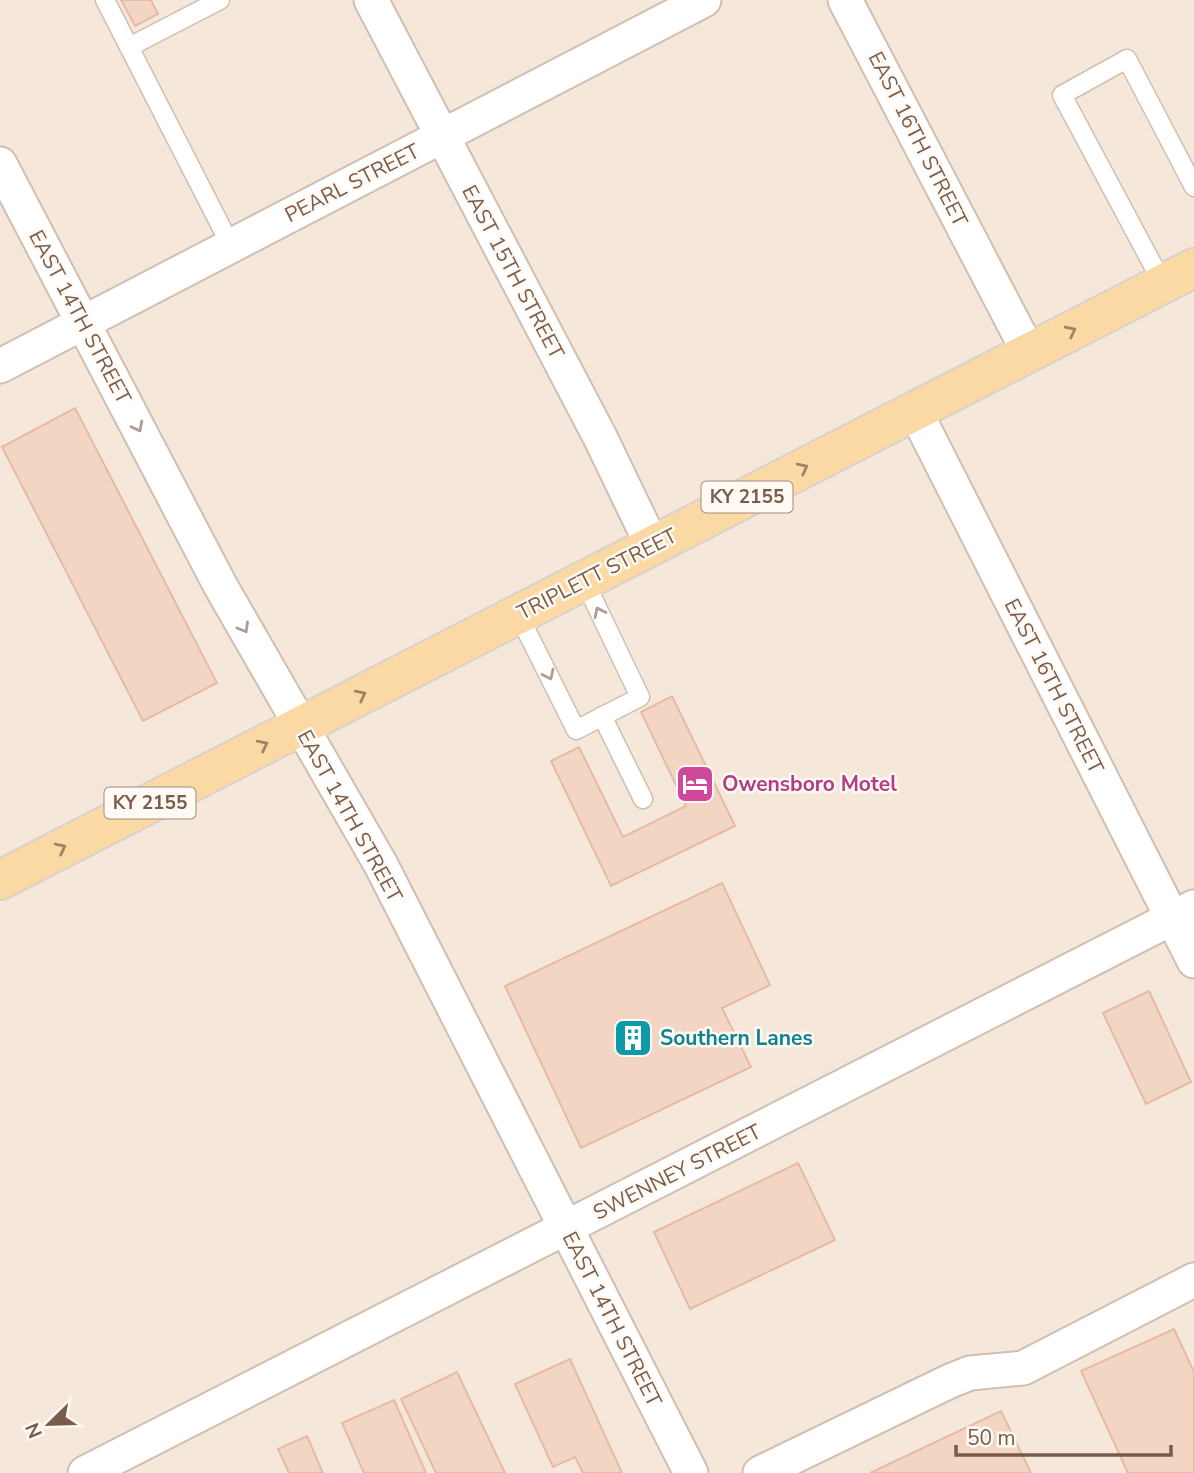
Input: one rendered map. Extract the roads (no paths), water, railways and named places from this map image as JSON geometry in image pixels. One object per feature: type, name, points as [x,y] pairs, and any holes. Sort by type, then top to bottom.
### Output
[{"type":"main road","name":"TRIPLETT STREET","points":[[0,880],[1179,276]]},
{"type":"street","name":"EAST 15TH STREET","points":[[371,0],[600,437],[652,545]]},
{"type":"street","name":"PEARL STREET","points":[[0,366],[704,0]]},
{"type":"street","name":"EAST 16TH STREET","points":[[845,0],[1029,353]]},
{"type":"street","name":"EAST 14TH STREET","points":[[0,164],[220,585],[380,865],[691,1473]]},
{"type":"street","name":"EAST 16TH STREET","points":[[915,411],[1183,912],[1194,961]]},
{"type":"street","name":"SWENNEY STREET","points":[[85,1473],[1183,912]]},
{"type":"street","points":[[760,1473],[970,1373],[1023,1368],[1194,1280]]},
{"type":"lane","points":[[105,0],[231,246]]},
{"type":"lane","points":[[129,47],[220,0]]},
{"type":"lane","points":[[1179,276],[1062,94],[1127,59],[1194,187]]},
{"type":"lane","points":[[519,614],[576,730],[640,697],[584,580]]},
{"type":"lane","points":[[602,716],[643,799]]},
{"type":"place","name":"Owensboro Motel","points":[[695,784]]},
{"type":"place","name":"Southern Lanes","points":[[633,1038]]}]
